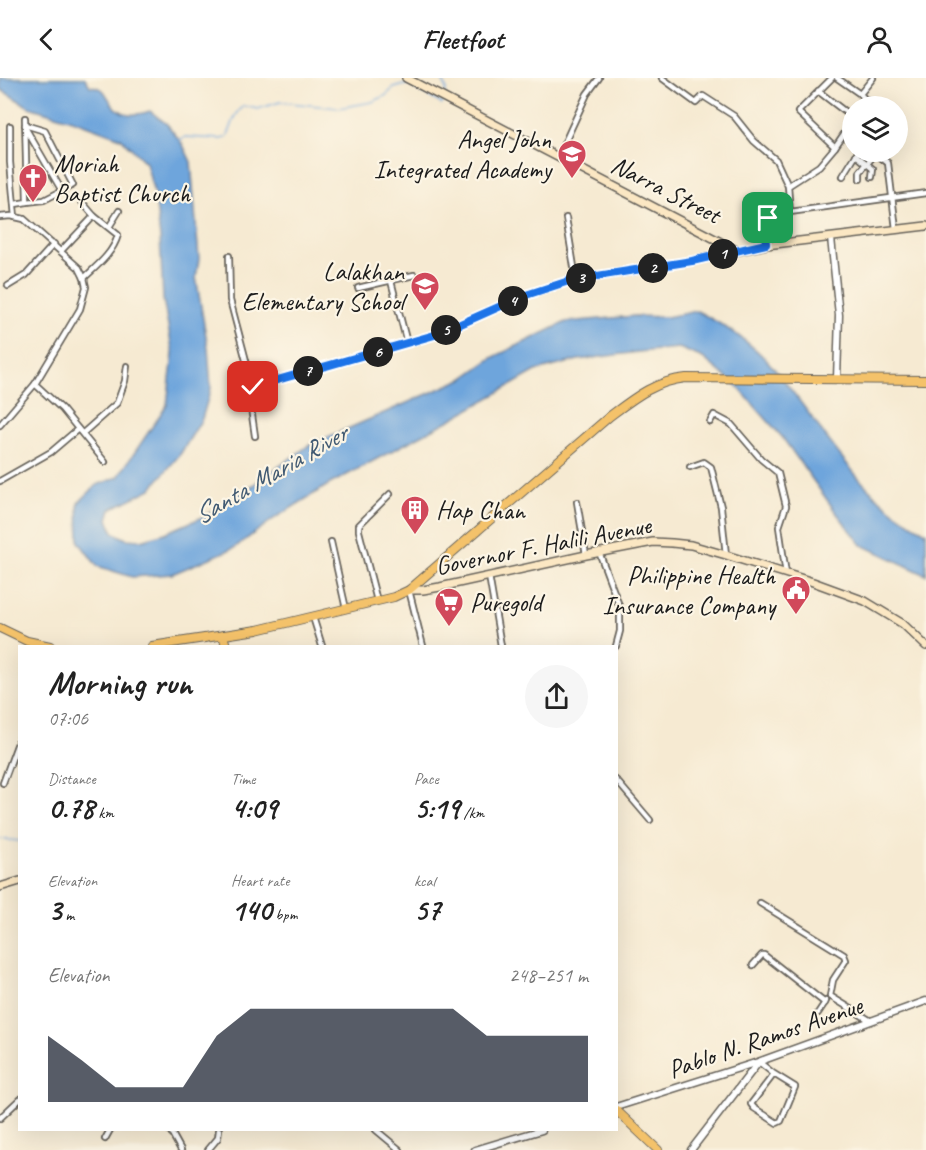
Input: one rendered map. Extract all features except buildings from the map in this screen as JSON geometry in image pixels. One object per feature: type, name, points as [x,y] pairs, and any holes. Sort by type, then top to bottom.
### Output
[{"type":"main road","name":"Narra Street","points":[[406,78],[738,251],[766,244],[926,226]]},
{"type":"main road","points":[[409,590],[592,431],[632,399],[650,388],[670,380],[702,378],[926,380]]},
{"type":"main road","name":"Governor F. Halili Avenue","points":[[159,645],[224,635],[313,617],[394,597],[409,590],[423,590],[652,542],[691,545],[865,601],[903,624],[926,646]]},
{"type":"main road","points":[[0,628],[27,641],[45,645]]},
{"type":"main road","points":[[224,635],[226,645]]},
{"type":"main road","points":[[0,886],[18,882]]},
{"type":"main road","points":[[618,1111],[658,1150]]},
{"type":"street","points":[[558,157],[587,94],[599,78]]},
{"type":"street","points":[[663,78],[696,103],[703,96],[734,116],[754,141],[776,160],[788,186],[790,212]]},
{"type":"street","points":[[832,78],[798,112],[835,147]]},
{"type":"street","points":[[837,78],[860,94],[871,79]]},
{"type":"street","points":[[818,91],[842,109]]},
{"type":"street","points":[[25,118],[27,202]]},
{"type":"street","points":[[10,126],[10,162],[15,217]]},
{"type":"street","points":[[25,127],[62,191]]},
{"type":"street","points":[[15,204],[44,200],[71,187],[73,182],[45,131],[25,127]]},
{"type":"street","points":[[788,186],[819,166],[842,136]]},
{"type":"street","points":[[26,157],[40,154]]},
{"type":"street","points":[[843,176],[852,162]]},
{"type":"street","points":[[887,162],[896,230]]},
{"type":"street","points":[[860,179],[860,172],[867,164],[873,169],[872,177]]},
{"type":"street","points":[[766,244],[764,224],[768,218],[790,212],[926,193]]},
{"type":"street","points":[[82,202],[94,216],[118,235],[115,245],[102,262],[84,278]]},
{"type":"street","points":[[109,227],[119,211]]},
{"type":"street","points":[[61,251],[94,216]]},
{"type":"street","points":[[0,217],[24,219],[79,268],[86,287],[80,309],[35,384],[0,425]]},
{"type":"street","points":[[566,218],[576,279]]},
{"type":"street","points":[[831,238],[839,315],[837,380]]},
{"type":"street","points":[[8,286],[26,274],[54,244]]},
{"type":"street","points":[[253,387],[438,334],[526,295],[576,279],[653,268],[738,251]]},
{"type":"street","points":[[228,256],[230,300],[253,387],[251,408],[255,436]]},
{"type":"street","points":[[358,288],[414,275]]},
{"type":"street","points":[[391,281],[407,343]]},
{"type":"street","points":[[0,481],[51,452],[117,403],[125,381],[127,366]]},
{"type":"street","points":[[35,384],[62,409],[105,462]]},
{"type":"street","points":[[710,422],[714,415],[731,424],[764,462],[777,473],[786,506],[779,527],[786,574]]},
{"type":"street","points":[[690,467],[704,462],[711,467],[721,507],[726,555]]},
{"type":"street","points":[[377,601],[359,531],[360,525],[390,494]]},
{"type":"street","points":[[577,502],[586,555]]},
{"type":"street","points":[[331,542],[346,609]]},
{"type":"street","points":[[599,552],[620,608],[620,631],[616,645]]},
{"type":"street","points":[[489,576],[501,645]]},
{"type":"street","points":[[409,590],[423,645]]},
{"type":"street","points":[[313,617],[322,645]]},
{"type":"street","points":[[3,783],[18,742]]},
{"type":"street","points":[[618,782],[650,820]]},
{"type":"street","points":[[760,903],[845,957],[845,962],[833,980],[830,996],[818,1013]]},
{"type":"street","points":[[753,965],[764,955],[825,1003]]},
{"type":"street","points":[[830,996],[871,1021]]},
{"type":"street","name":"Pablo N. Ramos Avenue","points":[[618,1108],[759,1062],[926,1001]]},
{"type":"street","points":[[691,1150],[759,1062],[794,1085],[795,1088],[781,1121],[777,1123],[751,1104],[774,1074]]},
{"type":"street","points":[[0,1118],[18,1101]]},
{"type":"street","points":[[105,1139],[109,1131]]},
{"type":"street","points":[[171,1131],[181,1150]]},
{"type":"street","points":[[208,1150],[218,1138],[219,1131]]},
{"type":"street","points":[[377,1131],[400,1150]]},
{"type":"street","points":[[475,1150],[539,1131]]},
{"type":"water","name":"Santa Maria River","points":[[0,78],[85,78],[90,86],[104,91],[115,107],[124,113],[139,114],[150,111],[167,124],[183,145],[191,162],[199,259],[196,277],[208,348],[211,388],[202,419],[181,453],[151,489],[111,509],[108,519],[113,532],[126,539],[141,540],[203,517],[236,497],[308,446],[462,379],[492,358],[566,322],[635,316],[667,317],[697,311],[737,335],[755,349],[789,387],[859,479],[901,517],[926,532],[926,575],[862,545],[782,437],[737,386],[703,358],[679,348],[578,360],[536,371],[328,485],[275,518],[234,548],[172,574],[132,577],[97,566],[79,542],[78,503],[97,485],[118,477],[167,405],[173,354],[163,299],[155,197],[146,163],[121,138],[29,107],[0,89]]},
{"type":"waterway","points":[[442,78],[446,89],[445,94]]},
{"type":"waterway","points":[[179,141],[185,137],[222,139],[227,137],[235,117],[244,106],[258,109],[280,102],[339,108],[372,102],[385,96],[394,88],[408,84],[442,104],[443,101]]},
{"type":"waterway","points":[[0,839],[18,841]]},
{"type":"place","name":"Angel John Integrated Academy","points":[[572,180]]},
{"type":"place","name":"Moriah Baptist Church","points":[[33,204]]},
{"type":"place","name":"Lalakhan Elementary School","points":[[425,312]]},
{"type":"place","name":"Hap Chan","points":[[415,536]]},
{"type":"place","name":"Philippine Health Insurance Company","points":[[796,616]]},
{"type":"place","name":"Puregold","points":[[449,628]]},
{"type":"route","points":[[253,387],[438,334],[526,295],[572,280],[644,270],[766,244],[764,224],[768,218]]}]
